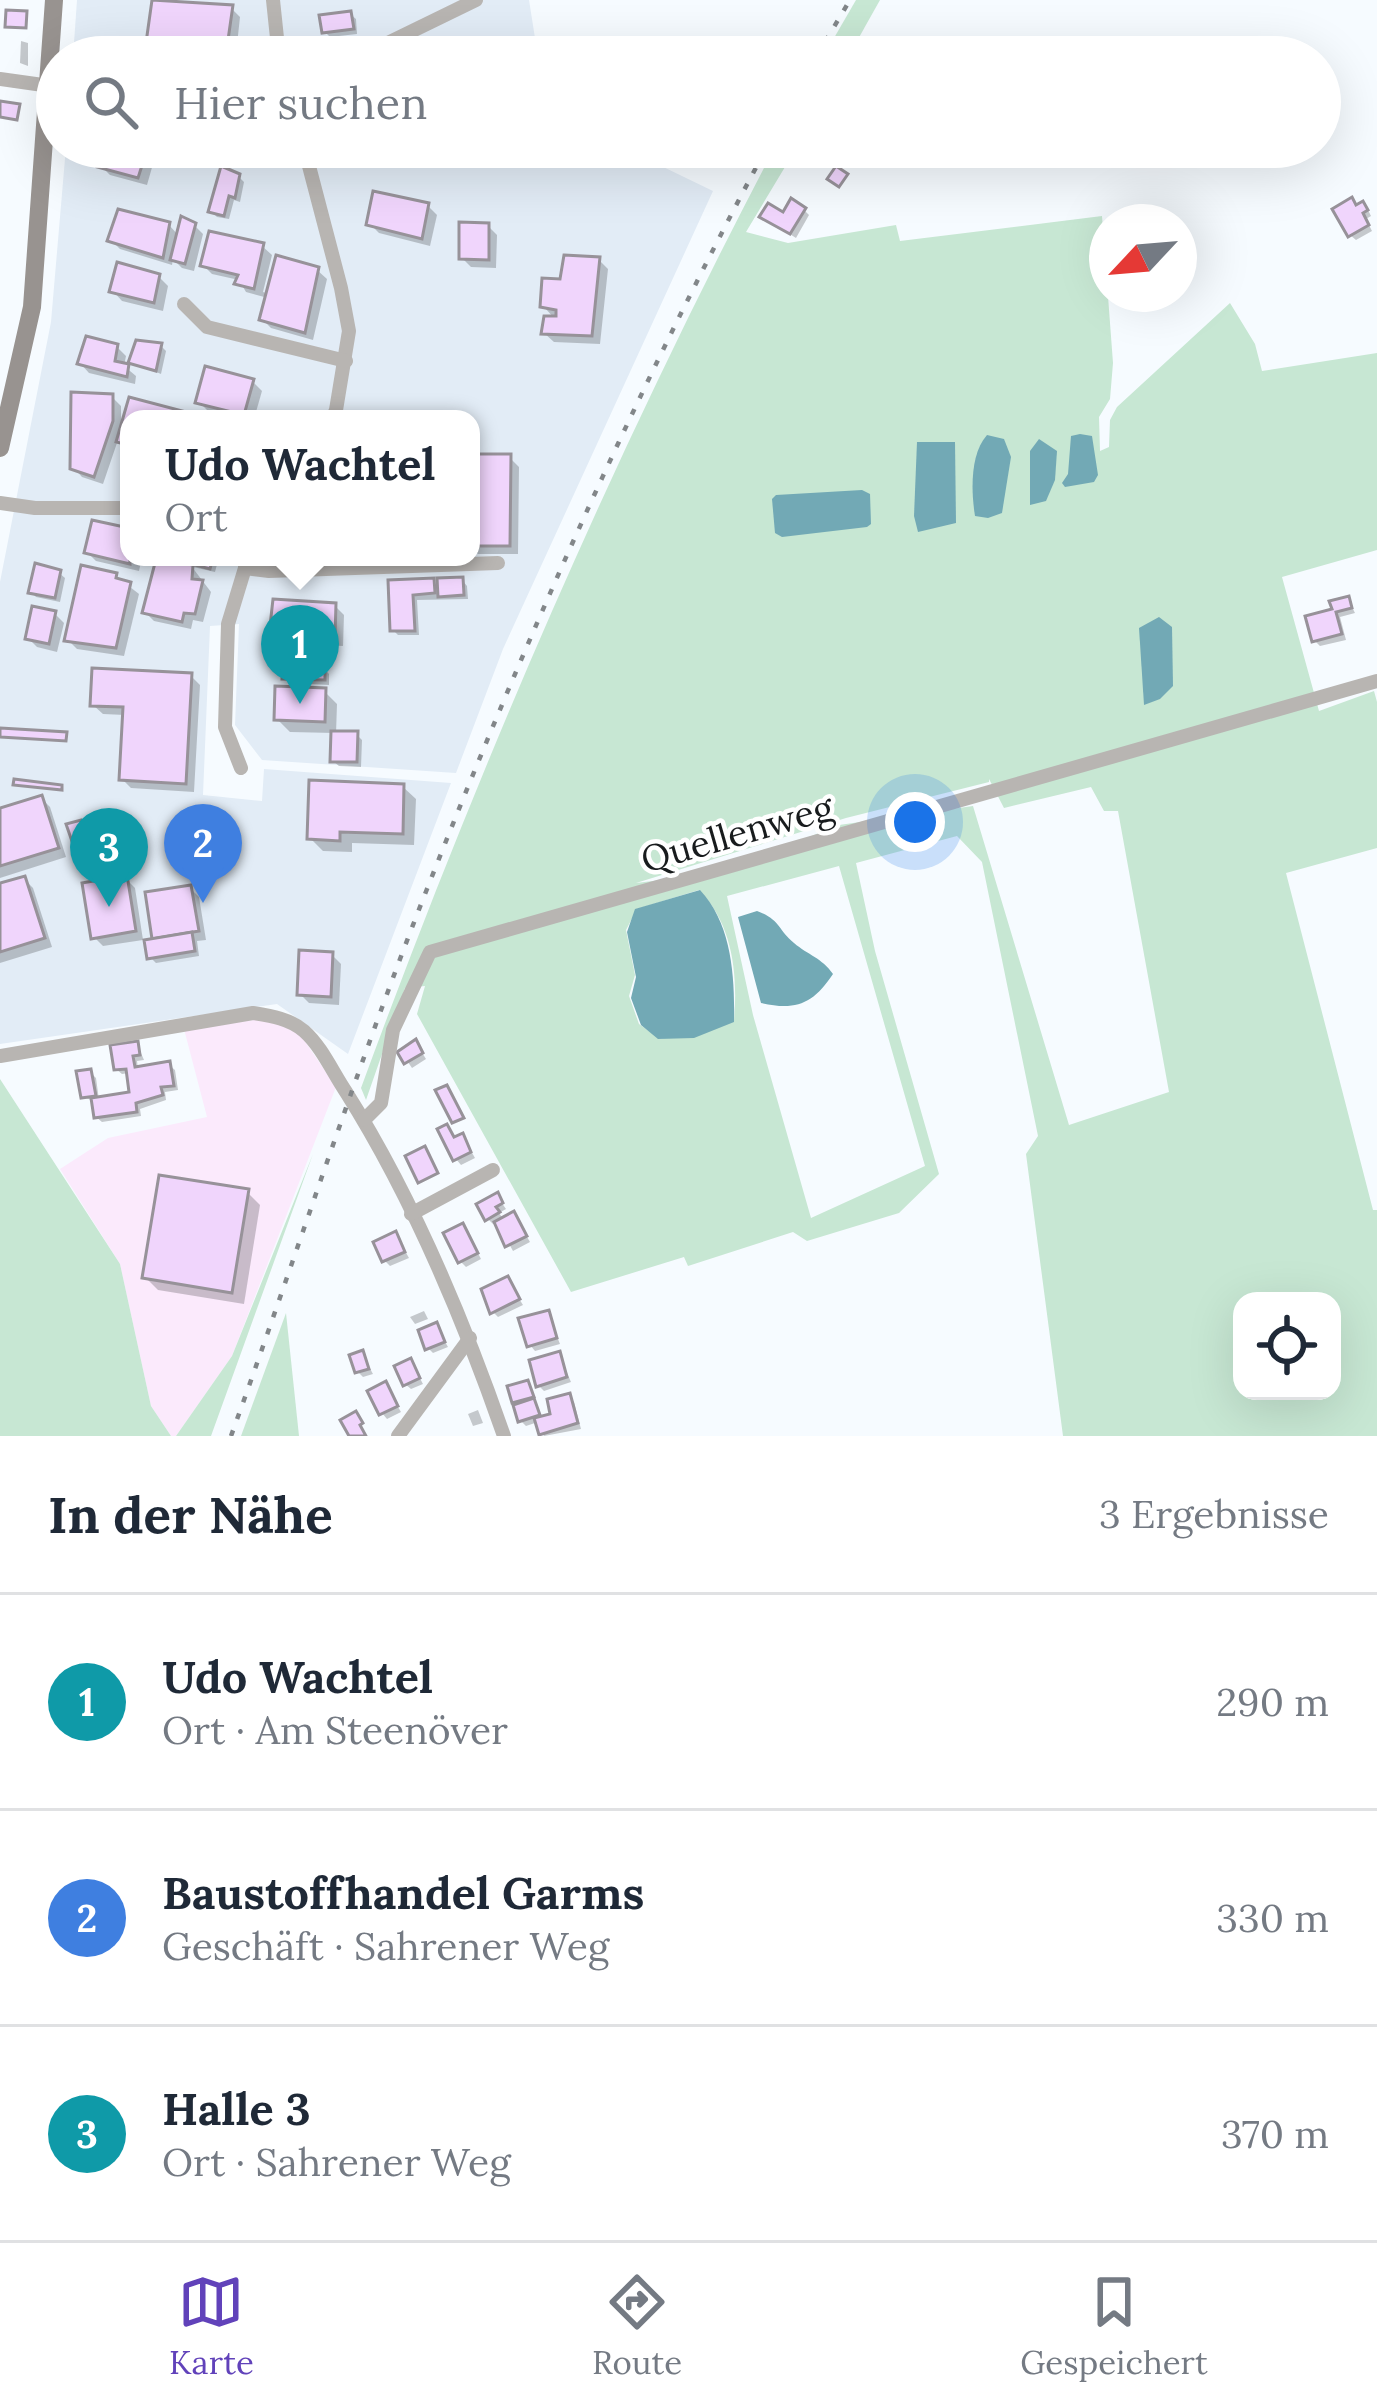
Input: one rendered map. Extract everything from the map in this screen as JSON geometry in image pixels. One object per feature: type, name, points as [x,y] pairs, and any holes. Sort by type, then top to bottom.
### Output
[{"type":"main road","points":[[54,36],[55,0]]},
{"type":"main road","points":[[0,448],[32,308],[45,168]]},
{"type":"street","points":[[273,0],[277,36]]},
{"type":"street","points":[[401,36],[476,0]]},
{"type":"street","points":[[0,79],[36,84]]},
{"type":"street","points":[[310,168],[349,331],[334,410]]},
{"type":"street","points":[[184,304],[207,327],[346,361]]},
{"type":"street","points":[[0,503],[120,508]]},
{"type":"street","points":[[480,564],[498,563]]},
{"type":"street","points":[[241,768],[225,727],[228,624],[244,566]]},
{"type":"street","points":[[253,566],[269,572],[422,566]]},
{"type":"street","name":"Quellenweg","points":[[364,1120],[380,1103],[393,1030],[430,952],[1377,681]]},
{"type":"street","points":[[0,1056],[253,1012],[302,1029],[364,1120],[411,1214],[470,1338],[504,1436]]},
{"type":"street","points":[[411,1214],[493,1170]]},
{"type":"street","points":[[398,1436],[470,1338]]},
{"type":"shaded area","points":[[77,0],[529,0],[535,36],[74,36]]},
{"type":"shaded area","points":[[64,168],[665,168],[713,191],[503,649],[456,773],[262,760],[235,725],[239,624],[210,626],[203,795],[262,801],[264,769],[451,783],[348,1054],[277,1004],[0,1044],[0,582],[51,322]]},
{"type":"shaded area","points":[[269,1018],[300,1034],[336,1087],[232,1356],[176,1436],[171,1436],[151,1406],[120,1264],[60,1169],[108,1138],[207,1117],[184,1029]]},
{"type":"green space","points":[[856,0],[880,0],[860,36],[835,36]]},
{"type":"green space","points":[[764,168],[784,168],[746,232],[788,243],[896,225],[900,241],[1089,218],[1089,312],[1109,312],[1113,363],[1110,399],[1099,417],[1100,451],[1109,447],[1110,420],[1117,407],[1230,303],[1255,344],[1262,371],[1377,353],[1377,550],[1282,577],[1319,711],[1374,691],[1377,702],[1377,848],[1286,873],[1373,1210],[1377,1210],[1377,1436],[1063,1436],[1026,1154],[1038,1136],[982,862],[957,836],[856,863],[875,951],[939,1174],[899,1213],[807,1241],[793,1232],[688,1266],[684,1257],[571,1292],[417,1014],[425,986],[405,988],[366,1100],[361,1088],[453,848],[605,493]],"holes":[[[989,779],[1004,808],[1091,787],[1104,811],[1118,811],[1169,1092],[1069,1125],[973,806],[839,825],[719,873],[636,883]],[[839,866],[925,1166],[811,1218],[753,1015],[727,896]],[[699,890],[731,951],[734,1021],[660,1039],[639,1024],[629,996],[635,975],[626,930],[637,909]]]},
{"type":"green space","points":[[0,1079],[120,1264],[151,1406],[171,1436],[0,1436]]},
{"type":"green space","points":[[313,1154],[211,1436],[176,1436],[232,1356]]},
{"type":"green space","points":[[286,1313],[299,1436],[241,1436]]},
{"type":"water","points":[[987,435],[1004,439],[1011,457],[1002,513],[988,518],[975,516],[973,484],[977,452]]},
{"type":"water","points":[[1071,436],[1092,436],[1098,475],[1094,482],[1065,487]]},
{"type":"water","points":[[1039,439],[1057,451],[1055,480],[1046,501],[1030,505],[1030,451]]},
{"type":"water","points":[[917,442],[955,442],[956,523],[918,532],[914,516]]},
{"type":"water","points":[[862,490],[870,494],[871,524],[867,527],[782,537],[775,533],[772,499],[776,495]]},
{"type":"water","points":[[1159,617],[1172,627],[1173,686],[1160,699],[1144,705],[1139,628]]},
{"type":"water","points":[[700,890],[725,935],[734,1022],[694,1038],[658,1039],[641,1025],[631,998],[636,977],[627,932],[635,909]]},
{"type":"water","points":[[757,911],[833,974],[803,1003],[761,1003],[738,917]]},
{"type":"building","points":[[152,0],[233,5],[229,36],[147,36]]},
{"type":"building","points":[[6,10],[27,11],[26,28],[5,27]]},
{"type":"building","points":[[351,11],[354,29],[322,33],[319,15]]},
{"type":"building","points":[[0,101],[20,104],[17,120],[0,117]]},
{"type":"building","points":[[101,168],[141,168],[138,178]]},
{"type":"building","points":[[220,168],[240,174],[235,198],[229,196],[224,216],[208,212]]},
{"type":"building","points":[[835,168],[848,174],[839,187],[827,179]]},
{"type":"building","points":[[373,191],[429,203],[422,239],[366,225]]},
{"type":"building","points":[[1352,197],[1356,205],[1363,201],[1369,225],[1348,237],[1332,209]]},
{"type":"building","points":[[791,198],[806,208],[790,234],[759,217],[768,203],[783,212]]},
{"type":"building","points":[[118,209],[170,222],[163,258],[107,241]]},
{"type":"building","points":[[181,216],[196,223],[185,264],[170,260]]},
{"type":"building","points":[[459,222],[489,223],[489,260],[459,259]]},
{"type":"building","points":[[209,231],[264,243],[254,289],[234,284],[238,275],[200,266]]},
{"type":"building","points":[[276,255],[319,267],[305,333],[259,320]]},
{"type":"building","points":[[564,255],[600,257],[592,336],[541,334],[544,316],[556,316],[556,310],[540,307],[542,278],[560,279]]},
{"type":"building","points":[[117,262],[160,274],[154,303],[109,292]]},
{"type":"building","points":[[86,336],[118,344],[115,361],[129,364],[127,377],[77,364]]},
{"type":"building","points":[[136,340],[162,343],[156,371],[128,363]]},
{"type":"building","points":[[205,366],[254,379],[245,410],[195,403]]},
{"type":"building","points":[[71,392],[113,394],[113,421],[94,477],[70,469]]},
{"type":"building","points":[[129,397],[179,410],[125,410]]},
{"type":"building","points":[[480,454],[511,454],[510,546],[480,546]]},
{"type":"building","points":[[92,520],[120,526],[120,562],[84,553]]},
{"type":"building","points":[[35,563],[61,570],[55,598],[28,593]]},
{"type":"building","points":[[81,565],[117,573],[116,578],[131,582],[116,648],[64,641]]},
{"type":"building","points":[[154,566],[193,566],[192,579],[203,580],[195,614],[184,613],[182,622],[142,613]]},
{"type":"building","points":[[463,577],[464,595],[438,597],[437,578]]},
{"type":"building","points":[[434,578],[435,593],[413,595],[415,631],[390,631],[388,580]]},
{"type":"building","points":[[1349,596],[1352,608],[1336,612],[1342,634],[1312,642],[1305,616],[1332,609],[1329,601]]},
{"type":"building","points":[[273,599],[336,603],[335,638],[269,635]]},
{"type":"building","points":[[32,606],[56,611],[49,644],[25,639]]},
{"type":"building","points":[[283,664],[325,666],[325,680],[282,679]]},
{"type":"building","points":[[92,668],[192,673],[186,784],[119,780],[123,707],[90,706]]},
{"type":"building","points":[[275,686],[326,688],[325,722],[274,720]]},
{"type":"building","points":[[0,728],[67,732],[66,741],[0,737]]},
{"type":"building","points":[[331,731],[358,731],[357,762],[330,762]]},
{"type":"building","points":[[14,779],[62,785],[62,790],[13,785]]},
{"type":"building","points":[[309,780],[404,784],[403,834],[340,832],[340,841],[307,839]]},
{"type":"building","points":[[42,795],[59,848],[0,866],[0,808]]},
{"type":"building","points":[[81,820],[89,846],[75,850],[66,824]]},
{"type":"building","points":[[127,875],[136,931],[91,939],[82,883]]},
{"type":"building","points":[[25,876],[45,938],[0,952],[0,883]]},
{"type":"building","points":[[191,885],[199,931],[152,939],[145,892]]},
{"type":"building","points":[[192,932],[195,951],[147,959],[144,940]]},
{"type":"building","points":[[299,950],[333,952],[331,997],[297,995]]},
{"type":"building","points":[[416,1039],[423,1053],[404,1064],[397,1052]]},
{"type":"building","points":[[138,1041],[135,1067],[170,1061],[174,1086],[161,1087],[163,1095],[136,1103],[137,1112],[94,1118],[91,1098],[129,1092],[126,1069],[114,1070],[110,1045]]},
{"type":"building","points":[[91,1069],[96,1096],[81,1098],[76,1071]]},
{"type":"building","points":[[447,1085],[464,1118],[452,1123],[435,1090]]},
{"type":"building","points":[[447,1124],[454,1137],[463,1133],[471,1152],[453,1161],[437,1129]]},
{"type":"building","points":[[425,1146],[438,1173],[418,1183],[405,1156]]},
{"type":"building","points":[[159,1175],[249,1189],[232,1293],[142,1278]]},
{"type":"building","points":[[498,1192],[503,1203],[496,1207],[500,1212],[485,1221],[476,1204]]},
{"type":"building","points":[[514,1211],[527,1236],[505,1247],[494,1222]]},
{"type":"building","points":[[463,1223],[478,1253],[458,1263],[443,1233]]},
{"type":"building","points":[[396,1231],[405,1252],[382,1262],[373,1242]]},
{"type":"building","points":[[508,1276],[520,1299],[490,1314],[481,1289]]},
{"type":"building","points":[[549,1310],[557,1338],[527,1347],[518,1318]]},
{"type":"building","points":[[437,1322],[445,1342],[425,1350],[418,1330]]},
{"type":"building","points":[[363,1350],[369,1369],[355,1373],[349,1355]]},
{"type":"building","points":[[560,1351],[567,1377],[536,1387],[529,1360]]},
{"type":"building","points":[[411,1358],[420,1378],[403,1386],[394,1366]]},
{"type":"building","points":[[528,1380],[534,1397],[512,1403],[507,1386]]},
{"type":"building","points":[[386,1381],[398,1406],[379,1415],[367,1391]]},
{"type":"building","points":[[570,1393],[578,1423],[539,1435],[534,1418],[550,1414],[547,1399]]},
{"type":"building","points":[[534,1398],[540,1415],[518,1422],[513,1405]]},
{"type":"building","points":[[356,1411],[366,1436],[349,1436],[340,1420]]},
{"type":"railway","points":[[829,36],[850,0]]},
{"type":"railway","points":[[231,1436],[351,1093],[465,794],[629,420],[756,168]]},
{"type":"place","name":"Udo Wachtel","points":[[300,704]]},
{"type":"place","name":"Baustoffhandel Garms","points":[[203,903]]},
{"type":"place","name":"Halle 3","points":[[109,907]]}]
